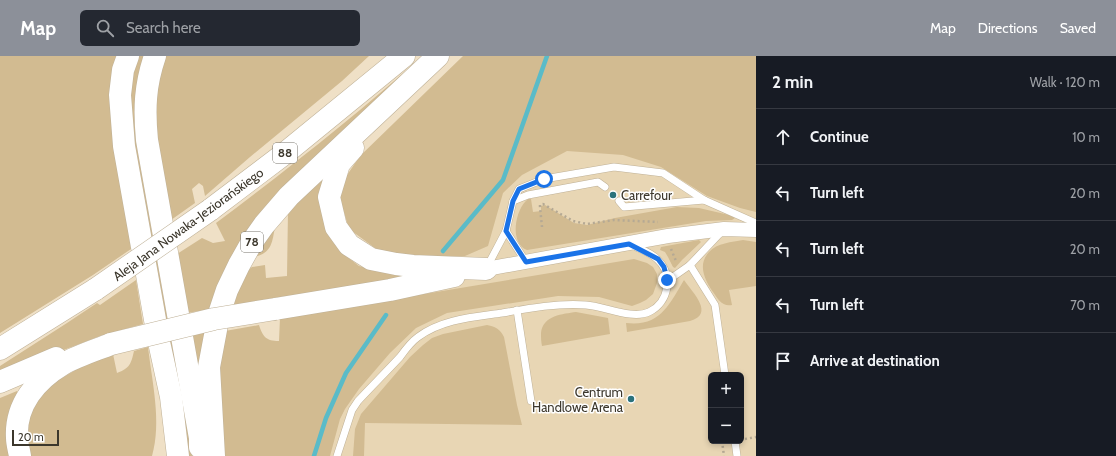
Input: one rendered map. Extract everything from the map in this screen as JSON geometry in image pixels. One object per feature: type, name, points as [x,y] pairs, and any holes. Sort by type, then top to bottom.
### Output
[{"type":"main road","points":[[128,56],[123,70],[120,95],[124,146],[159,342],[171,397],[178,456]]},
{"type":"main road","points":[[155,56],[147,88],[144,114],[147,140],[200,438],[201,456]]},
{"type":"main road","points":[[358,94],[384,56]]},
{"type":"main road","name":"Aleja Jana Nowaka-Jeziorańskiego","points":[[0,349],[96,290],[210,210],[284,154],[404,56]]},
{"type":"main road","name":"78","points":[[214,456],[209,367],[219,314],[227,290],[239,265],[264,225],[289,196],[438,56]]},
{"type":"main road","points":[[409,84],[339,164],[329,197],[336,227],[349,245],[371,259],[413,266],[486,269]]},
{"type":"main road","points":[[0,382],[66,354],[214,319],[390,290],[486,269]]},
{"type":"main road","points":[[159,342],[162,382],[167,417],[162,456]]},
{"type":"main road","points":[[20,456],[17,437],[18,421],[21,408],[27,396],[37,384],[63,364],[111,344]]},
{"type":"street","points":[[486,269],[668,236],[724,229],[756,230]]},
{"type":"lane","points":[[486,269],[506,231],[513,201],[519,189],[544,179],[614,167],[663,173],[704,200],[756,223]]},
{"type":"lane","points":[[513,201],[528,195],[598,182],[605,187]]},
{"type":"lane","points":[[619,201],[624,207],[704,200]]},
{"type":"lane","points":[[667,280],[690,265],[724,229]]},
{"type":"lane","points":[[506,231],[526,262]]},
{"type":"lane","points":[[337,456],[352,410],[358,401],[418,337],[436,327],[453,321],[564,304],[582,305],[633,314],[643,314],[649,312],[660,303],[667,290],[667,280],[664,267],[658,259],[629,244]]},
{"type":"lane","points":[[690,265],[715,305],[725,372]]},
{"type":"lane","points":[[517,310],[532,401]]},
{"type":"lane","points":[[735,444],[737,454]]},
{"type":"path","points":[[542,227],[540,205],[543,204],[573,221],[587,224],[614,220],[662,222]]},
{"type":"path","points":[[744,440],[756,438]]},
{"type":"path","points":[[722,444],[724,456]]},
{"type":"shaded area","points":[[0,56],[120,56],[111,115],[131,249],[93,275],[0,333]]},
{"type":"shaded area","points":[[136,56],[146,56],[192,456],[183,456],[132,146],[130,87]]},
{"type":"shaded area","points":[[165,56],[369,56],[342,81],[205,196],[203,186],[199,183],[192,189],[195,203],[171,220],[160,165],[155,124],[156,96]]},
{"type":"shaded area","points":[[423,56],[312,164],[211,309],[187,313],[177,254],[202,238],[213,243],[225,241],[216,223],[321,142]]},
{"type":"shaded area","points":[[463,56],[756,56],[756,212],[707,196],[661,167],[623,155],[567,151],[522,175],[503,193],[488,246],[465,256],[420,256],[379,251],[349,229],[340,199],[345,178],[360,156]]},
{"type":"shaded area","name":"Centrum Handlowe Arena","points":[[574,141],[756,181],[756,456],[314,456],[386,315],[503,180]]},
{"type":"shaded area","points":[[321,181],[341,252],[359,266],[390,274],[413,274],[397,280],[273,298],[230,306],[247,271],[252,267],[265,265],[266,278],[287,276],[288,211]]},
{"type":"shaded area","points":[[528,199],[531,199],[533,212],[541,211],[541,206],[545,205],[574,223],[587,225],[615,218],[677,207],[699,208],[729,215],[735,218],[732,220],[706,221],[527,250],[521,246],[518,240],[516,226],[520,210]]},
{"type":"shaded area","points":[[275,227],[272,242],[268,250],[255,257]]},
{"type":"shaded area","points":[[699,240],[701,242],[675,268],[665,252],[660,250],[661,247]]},
{"type":"shaded area","points":[[743,240],[756,242],[756,286],[729,290],[732,305],[726,305],[719,300],[707,283],[703,262],[705,257],[712,249],[725,243]]},
{"type":"shaded area","points":[[634,259],[647,263],[653,267],[657,274],[657,283],[653,294],[646,300],[632,306],[599,297],[558,296],[447,313],[416,328],[390,353],[359,389],[345,409],[340,419],[330,456],[219,456],[216,399],[225,331],[259,325],[266,338],[279,341],[280,318]]},
{"type":"shaded area","points":[[136,280],[143,324],[100,336],[43,358],[0,378],[0,366],[97,303],[100,305]]},
{"type":"shaded area","points":[[684,280],[700,303],[701,313],[697,318],[690,321],[627,332],[626,323],[647,321],[655,318],[662,312],[668,306]]},
{"type":"shaded area","points":[[576,312],[608,318],[610,334],[542,346],[541,333],[545,322],[554,316]]},
{"type":"shaded area","points":[[487,325],[497,329],[504,337],[522,425],[365,423],[364,456],[353,456],[355,429],[361,414],[410,357],[432,338],[443,334]]},
{"type":"shaded area","points":[[206,331],[199,371],[191,334]]},
{"type":"shaded area","points":[[148,347],[154,388],[156,416],[155,443],[152,456],[30,456],[26,437],[33,403],[50,385],[79,368],[113,354],[117,373],[129,365],[134,351]]},
{"type":"shaded area","points":[[17,391],[18,395],[11,456],[0,456],[0,398]]},
{"type":"waterway","points":[[443,251],[503,180],[547,56]]},
{"type":"waterway","points":[[314,456],[326,418],[346,373],[386,315]]},
{"type":"place","name":"Carrefour","points":[[613,195]]},
{"type":"place","name":"Centrum Handlowe Arena","points":[[631,399]]},
{"type":"route","points":[[544,179],[519,189],[513,201],[506,231],[526,262],[629,244],[658,259],[664,267],[667,274],[667,280]]}]
